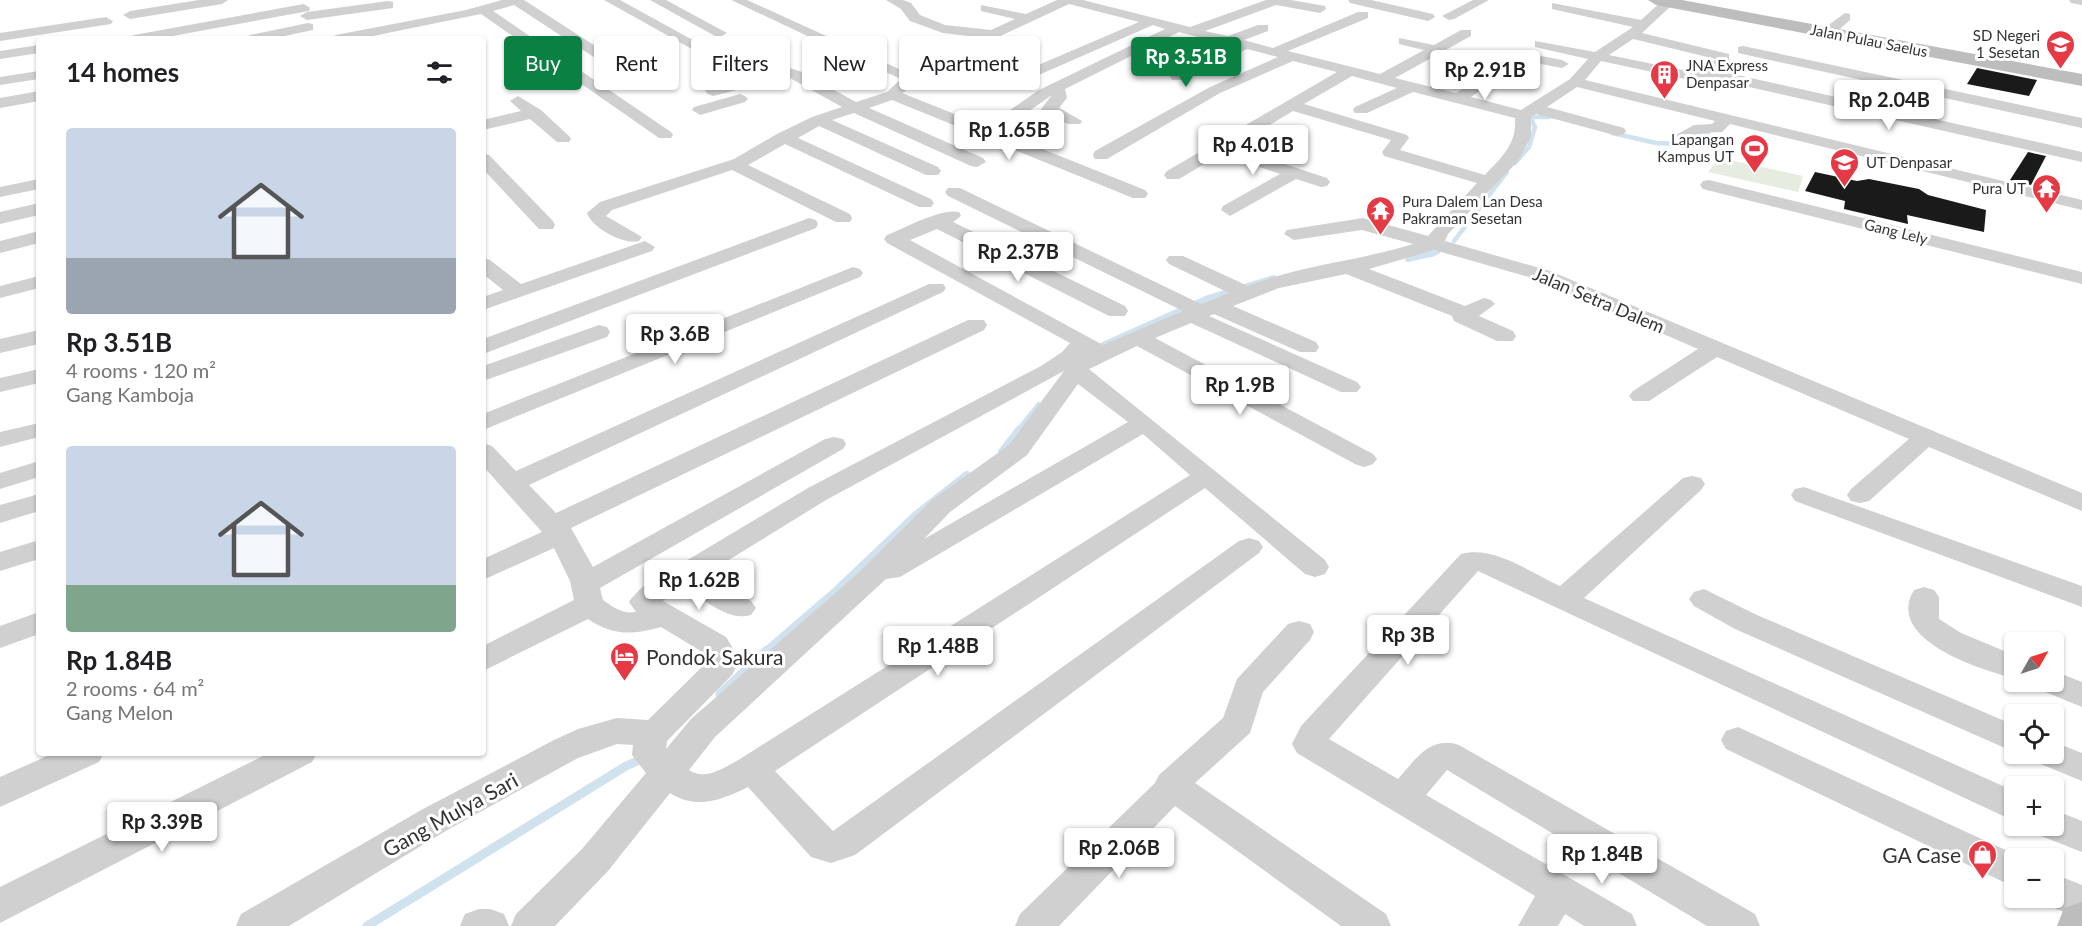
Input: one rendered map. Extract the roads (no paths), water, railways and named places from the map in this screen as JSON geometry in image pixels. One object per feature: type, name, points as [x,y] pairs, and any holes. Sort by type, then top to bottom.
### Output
[{"type":"street","points":[[132,22],[180,0]]},
{"type":"street","points":[[132,22],[222,0]]},
{"type":"street","points":[[132,22],[289,0],[309,23]]},
{"type":"street","points":[[362,36],[484,10],[515,0],[594,51]]},
{"type":"street","points":[[610,0],[691,44]]},
{"type":"street","points":[[656,0],[720,33]]},
{"type":"street","points":[[737,0],[816,36]]},
{"type":"street","points":[[892,0],[906,6],[915,18],[943,29],[991,34]]},
{"type":"street","points":[[486,303],[639,242],[598,219],[596,213],[606,206],[726,165],[737,164],[818,120],[892,95],[900,86],[991,34],[1068,0],[1458,99],[1528,111],[1618,131]]},
{"type":"street","points":[[1354,0],[1428,17]]},
{"type":"street","points":[[1449,16],[1482,0]]},
{"type":"street","points":[[2075,0],[2082,1]]},
{"type":"street","points":[[1003,122],[1027,103],[1053,88],[1189,31],[1275,1],[1320,9]]},
{"type":"street","points":[[530,926],[595,860],[658,757],[725,660],[714,645],[662,616],[644,602],[647,597],[682,573],[817,494],[1049,371],[1070,357],[1092,348],[1137,338],[1238,290],[1383,260],[1434,244],[1440,232],[1521,145],[1528,111],[1580,75],[1598,56],[1674,2]]},
{"type":"street","name":"Jalan Pulau Saelus","points":[[1674,2],[2082,80]]},
{"type":"street","points":[[1409,12],[1431,4]]},
{"type":"street","points":[[261,36],[388,5]]},
{"type":"street","points":[[1557,6],[1644,25]]},
{"type":"street","points":[[450,7],[462,15]]},
{"type":"street","points":[[986,8],[1026,18]]},
{"type":"street","points":[[484,10],[665,135]]},
{"type":"street","points":[[1101,155],[1215,90],[1283,55],[1334,36],[1363,15]]},
{"type":"street","points":[[1828,32],[1845,17]]},
{"type":"street","points":[[1040,69],[1152,21]]},
{"type":"street","points":[[132,22],[309,23]]},
{"type":"street","points":[[218,36],[309,23]]},
{"type":"street","points":[[1576,25],[1724,57]]},
{"type":"street","points":[[0,37],[103,26],[58,36]]},
{"type":"street","points":[[394,28],[405,36]]},
{"type":"street","points":[[1229,41],[1263,28]]},
{"type":"street","points":[[1160,51],[1189,31]]},
{"type":"street","points":[[1422,31],[1404,40],[1439,50]]},
{"type":"street","points":[[1382,79],[1439,50],[1466,33]]},
{"type":"street","points":[[0,46],[36,40]]},
{"type":"street","points":[[1540,44],[1694,76],[1716,64],[1774,77]]},
{"type":"street","points":[[1177,77],[1245,45]]},
{"type":"street","points":[[1743,50],[2082,123]]},
{"type":"street","points":[[0,55],[36,62]]},
{"type":"street","points":[[1515,55],[1726,119],[2082,205]]},
{"type":"street","points":[[0,67],[36,62]]},
{"type":"street","points":[[0,81],[36,63]]},
{"type":"street","points":[[1173,175],[1350,71]]},
{"type":"street","points":[[713,91],[786,72],[802,77]]},
{"type":"street","points":[[1703,72],[2082,157]]},
{"type":"street","points":[[1458,99],[1493,75]]},
{"type":"street","points":[[700,110],[802,79]]},
{"type":"street","points":[[1361,110],[1412,87]]},
{"type":"street","points":[[1053,88],[1060,92],[1059,98],[1049,109],[1074,122]]},
{"type":"street","points":[[825,90],[856,108],[977,162]]},
{"type":"street","points":[[892,95],[1139,195]]},
{"type":"street","points":[[0,102],[36,96]]},
{"type":"street","points":[[518,101],[563,139]]},
{"type":"street","points":[[1290,105],[1400,137],[1402,139],[1390,152],[1487,181]]},
{"type":"street","points":[[1900,105],[2082,145]]},
{"type":"street","points":[[486,124],[535,113]]},
{"type":"street","points":[[1678,141],[1700,128],[1717,129],[1726,119]]},
{"type":"street","points":[[818,120],[932,171]]},
{"type":"street","points":[[783,137],[925,203]]},
{"type":"street","points":[[1220,148],[1321,182]]},
{"type":"street","points":[[486,162],[546,225]]},
{"type":"street","points":[[737,164],[843,218]]},
{"type":"street","points":[[1230,210],[1294,173]]},
{"type":"street","points":[[0,181],[36,174]]},
{"type":"street","points":[[0,192],[36,185]]},
{"type":"street","name":"Gang Lely","points":[[1710,185],[2082,278]]},
{"type":"street","points":[[954,192],[1198,309],[1349,387]]},
{"type":"street","points":[[0,218],[36,210]]},
{"type":"street","points":[[1092,348],[894,239],[944,219],[1117,311]]},
{"type":"street","points":[[486,346],[809,224]]},
{"type":"street","name":"Jalan Setra Dalem","points":[[1294,234],[1363,224],[1544,275],[1924,438],[2082,503]]},
{"type":"street","points":[[0,247],[36,238]]},
{"type":"street","points":[[1176,260],[1238,290]]},
{"type":"street","points":[[486,266],[518,292]]},
{"type":"street","points":[[1346,267],[1464,312],[1484,304]]},
{"type":"street","points":[[486,422],[853,273]]},
{"type":"street","points":[[0,292],[36,283]]},
{"type":"street","points":[[511,483],[936,288]]},
{"type":"street","points":[[1198,309],[1308,347]]},
{"type":"street","points":[[1464,312],[1462,316],[1465,318],[1505,336]]},
{"type":"street","points":[[486,568],[557,530],[976,325]]},
{"type":"street","points":[[486,373],[599,332]]},
{"type":"street","points":[[0,346],[36,338]]},
{"type":"street","points":[[1137,338],[1364,459]]},
{"type":"street","points":[[658,757],[703,728],[866,582],[941,506],[1018,450],[1092,348]]},
{"type":"street","points":[[1641,396],[1714,348]]},
{"type":"street","points":[[1075,370],[1144,423],[1315,567]]},
{"type":"street","points":[[0,385],[36,377]]},
{"type":"street","points":[[866,582],[986,517],[1144,423]]},
{"type":"street","points":[[0,440],[36,431]]},
{"type":"street","points":[[1860,495],[1924,438]]},
{"type":"street","points":[[486,658],[834,444]]},
{"type":"street","points":[[486,457],[557,530],[589,594],[615,623],[625,625],[662,616]]},
{"type":"street","points":[[0,481],[36,470]]},
{"type":"street","points":[[658,757],[683,787],[700,791],[714,788],[752,769],[1206,476]]},
{"type":"street","points":[[1563,600],[1692,483]]},
{"type":"street","points":[[1804,495],[2082,597]]},
{"type":"street","points":[[0,514],[36,503]]},
{"type":"street","points":[[752,769],[824,846],[836,846],[1249,547]]},
{"type":"street","points":[[0,562],[36,550]]},
{"type":"street","points":[[1618,926],[1313,749],[1309,744],[1313,735],[1471,561],[1484,562],[2004,802]]},
{"type":"street","points":[[682,573],[741,608]]},
{"type":"street","points":[[1924,597],[1923,618],[1929,628],[2004,662]]},
{"type":"street","points":[[1704,599],[1746,622],[2004,735]]},
{"type":"street","points":[[0,637],[36,624]]},
{"type":"street","points":[[1299,632],[1248,687],[1238,724],[1171,785],[1372,926]]},
{"type":"street","points":[[2064,687],[2082,695]]},
{"type":"street","name":"Gang Mulya Sari","points":[[255,926],[436,819],[590,738],[617,731],[658,757]]},
{"type":"street","points":[[1738,740],[2004,866]]},
{"type":"street","points":[[1401,800],[1437,758],[1447,754],[1741,926]]},
{"type":"street","points":[[0,794],[81,756]]},
{"type":"street","points":[[0,906],[294,756]]},
{"type":"street","points":[[2064,760],[2082,767]]},
{"type":"street","points":[[1034,926],[1165,794]]},
{"type":"street","points":[[2064,829],[2082,837]]},
{"type":"street","points":[[1537,926],[1558,892]]},
{"type":"street","points":[[2064,895],[2082,903]]},
{"type":"street","points":[[479,926],[490,926]]},
{"type":"waterway","points":[[1515,163],[1529,147],[1535,127],[1530,117],[1549,117]]},
{"type":"waterway","points":[[1612,133],[1656,143],[1682,144],[1708,133]]},
{"type":"waterway","points":[[1454,241],[1507,172]]},
{"type":"waterway","points":[[1431,255],[1438,252]]},
{"type":"waterway","points":[[1408,259],[1434,253]]},
{"type":"waterway","points":[[1103,345],[1208,298],[1274,278]]},
{"type":"waterway","points":[[1018,431],[1039,405]]},
{"type":"waterway","points":[[1002,452],[1019,430]]},
{"type":"waterway","points":[[765,652],[837,590],[916,515],[967,475]]},
{"type":"waterway","points":[[720,694],[767,650]]},
{"type":"waterway","points":[[367,926],[626,766],[644,758]]},
{"type":"place","name":"SD Negeri 1 Sesetan","points":[[2061,70]]},
{"type":"place","name":"JNA Express Denpasar","points":[[1665,100]]},
{"type":"place","name":"Lapangan Kampus UT","points":[[1755,174]]},
{"type":"place","name":"UT Denpasar","points":[[1845,188]]},
{"type":"place","name":"Pura UT","points":[[2047,214]]},
{"type":"place","name":"Pura Dalem Lan Desa Pakraman Sesetan","points":[[1381,236]]},
{"type":"place","name":"Pondok Sakura","points":[[625,682]]},
{"type":"place","name":"GA Case","points":[[1982,880]]}]
